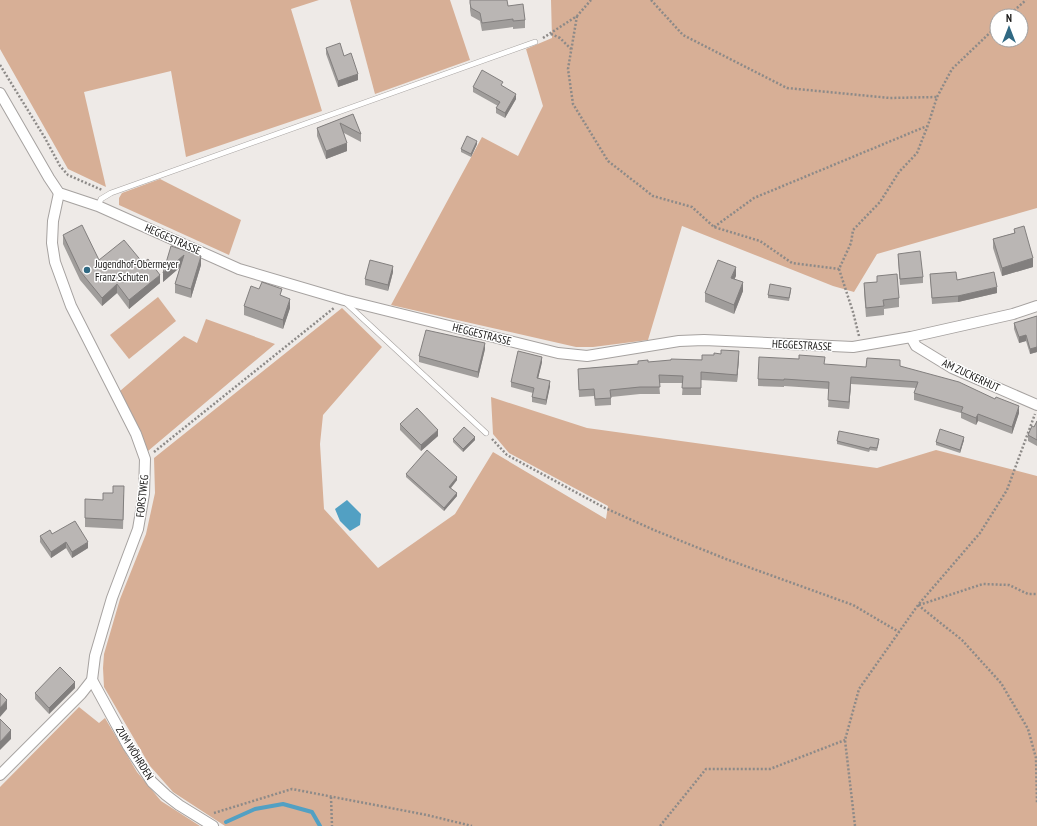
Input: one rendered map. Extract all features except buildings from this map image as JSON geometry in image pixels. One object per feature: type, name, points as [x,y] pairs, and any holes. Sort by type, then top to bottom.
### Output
[{"type":"street","points":[[0,93],[49,178],[60,193]]},
{"type":"street","name":"HEGGESTRASSE","points":[[60,193],[98,206],[239,269],[344,300],[558,353],[587,356],[691,340],[852,347],[912,337],[1013,314],[1037,306]]},
{"type":"street","name":"FORSTWEG","points":[[60,193],[53,222],[52,243],[55,262],[71,306],[136,434],[145,459],[144,494],[138,529],[110,605],[95,656],[92,680]]},
{"type":"street","name":"AM ZUCKERHUT","points":[[912,337],[916,346],[952,368],[1037,405]]},
{"type":"street","points":[[0,775],[81,694],[92,680]]},
{"type":"street","name":"ZUM WÖHRDEN","points":[[92,680],[128,746],[152,782],[166,795],[213,826]]},
{"type":"lane","points":[[98,206],[102,199],[111,193],[535,42]]},
{"type":"lane","points":[[344,300],[486,433]]},
{"type":"path","points":[[535,42],[551,34],[577,16],[591,0]]},
{"type":"path","points":[[651,0],[683,35],[787,88],[890,98],[937,97]]},
{"type":"path","points":[[1017,8],[1026,0]]},
{"type":"path","points":[[577,16],[568,69],[573,104],[608,160],[653,196],[692,207],[714,227],[760,241],[792,263],[839,269]]},
{"type":"path","points":[[551,34],[560,38],[571,49]]},
{"type":"path","points":[[860,346],[853,312],[839,269],[851,243],[854,230],[880,202],[899,172],[917,153],[937,97],[952,69],[989,34]]},
{"type":"path","points":[[0,65],[45,138],[60,166],[68,175],[86,184],[111,193]]},
{"type":"path","points":[[714,227],[754,198],[928,125]]},
{"type":"path","points":[[145,459],[344,300]]},
{"type":"path","points":[[855,826],[845,740],[859,689],[918,605],[980,533],[1007,490],[1037,408]]},
{"type":"path","points":[[486,433],[507,455],[605,508],[654,530],[726,559],[854,605],[899,632]]},
{"type":"path","points":[[918,605],[983,584],[1009,585],[1028,594],[1037,594]]},
{"type":"path","points":[[918,605],[962,640],[1001,683],[1028,729],[1036,758],[1037,803]]},
{"type":"path","points":[[660,826],[706,769],[770,769],[845,740]]},
{"type":"path","points":[[201,818],[227,808],[292,789],[426,815],[472,826]]},
{"type":"path","points":[[331,797],[332,826]]},
{"type":"shaded area","points":[[0,0],[319,0],[291,9],[322,111],[186,157],[171,71],[84,92],[106,187],[68,169],[0,49]]},
{"type":"shaded area","points":[[350,0],[450,0],[470,60],[375,94]]},
{"type":"shaded area","points":[[551,0],[1037,0],[1037,208],[877,254],[854,292],[833,286],[682,226],[648,340],[593,347],[576,347],[391,305],[482,137],[518,156],[543,106],[526,49],[552,38]]},
{"type":"shaded area","points":[[160,179],[241,220],[229,255],[119,205],[119,198],[122,193]]},
{"type":"shaded area","points":[[158,297],[176,321],[129,359],[110,335]]},
{"type":"shaded area","points":[[342,308],[382,347],[323,415],[320,444],[324,509],[378,568],[455,514],[493,452],[606,519],[608,506],[509,453],[493,434],[491,397],[587,428],[877,468],[936,450],[1037,476],[1037,826],[225,826],[173,792],[150,766],[104,687],[104,654],[120,599],[146,534],[155,493],[154,458]]},
{"type":"shaded area","points":[[206,319],[275,344],[148,451],[120,391],[184,336],[197,343]]},
{"type":"shaded area","points":[[79,707],[99,723],[105,718],[137,772],[161,801],[200,826],[0,826],[0,787]]},
{"type":"water","points":[[347,500],[361,514],[360,525],[350,531],[340,521],[335,509]]},
{"type":"waterway","points":[[226,822],[255,809],[283,804],[312,812],[320,826]]},
{"type":"place","name":"Jugendhof-Obermeyer Franz Schuten","points":[[87,270]]}]
